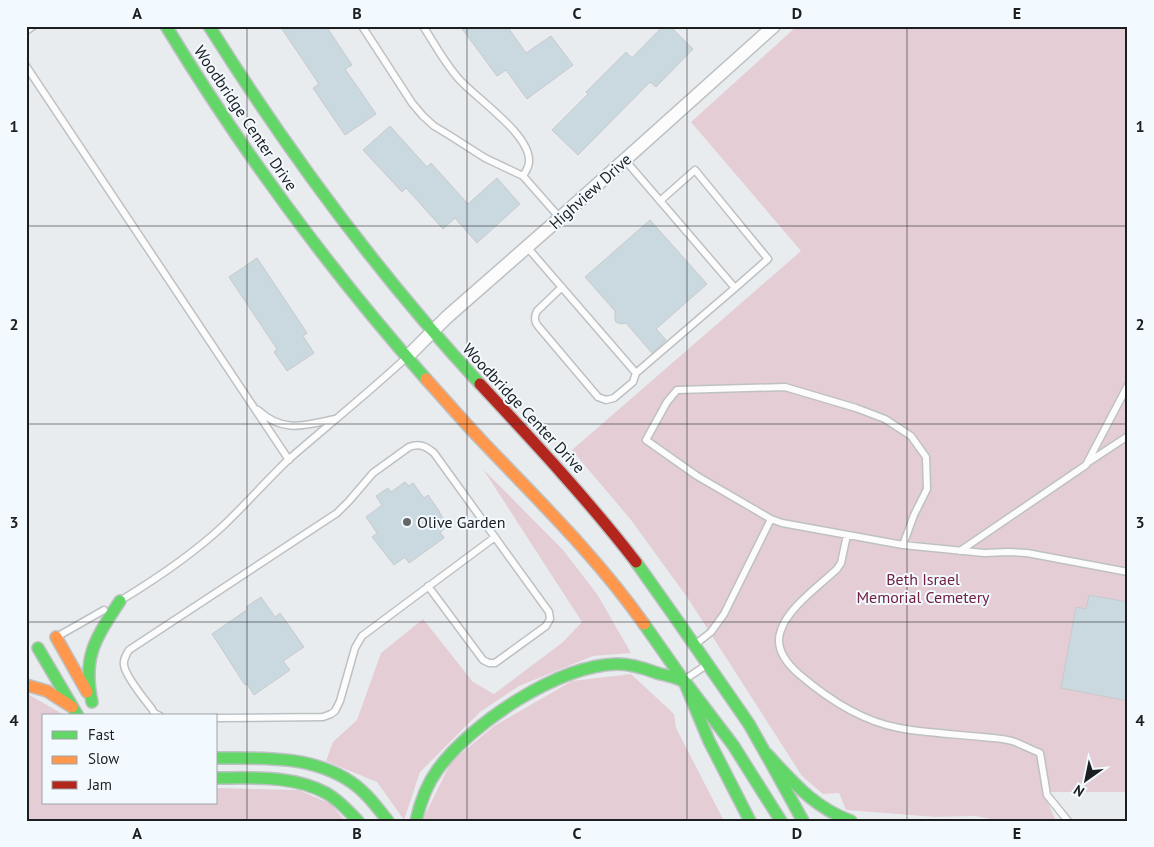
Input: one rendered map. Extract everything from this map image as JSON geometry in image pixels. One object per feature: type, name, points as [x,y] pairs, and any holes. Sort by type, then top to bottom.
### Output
[{"type":"main road","name":"Woodbridge Center Drive","points":[[166,26],[228,122],[334,270],[407,357],[583,547],[632,607],[684,681],[709,741],[750,821]]},
{"type":"main road","name":"Woodbridge Center Drive","points":[[209,26],[277,131],[370,256],[432,332],[556,465],[642,571],[695,644],[767,754],[803,821]]},
{"type":"main road","points":[[44,645],[94,706],[88,676],[90,654],[99,635],[120,601]]},
{"type":"main road","points":[[44,645],[76,712]]},
{"type":"main road","points":[[416,821],[431,780],[441,765],[464,740],[536,690],[581,670],[614,664],[640,667],[684,681],[726,734],[781,821]]},
{"type":"main road","points":[[26,685],[47,691],[76,712]]},
{"type":"main road","points":[[767,754],[815,802],[838,816],[851,821]]},
{"type":"main road","points":[[218,758],[282,759],[318,765],[340,774],[359,788],[376,805],[388,821]]},
{"type":"main road","points":[[218,778],[282,779],[301,782],[335,798],[358,821]]},
{"type":"street","name":"Highview Drive","points":[[407,357],[432,332],[774,26]]},
{"type":"lane","points":[[26,31],[33,26]]},
{"type":"lane","points":[[362,26],[412,103],[428,120],[485,158],[523,176],[560,218]]},
{"type":"lane","points":[[423,26],[458,78],[512,128],[522,140],[528,152],[529,162],[523,176]]},
{"type":"lane","points":[[26,66],[289,460]]},
{"type":"lane","points":[[625,160],[736,288]]},
{"type":"lane","points":[[562,287],[537,311],[535,321],[598,397],[606,400],[614,398],[633,382],[636,373],[768,259],[695,170],[660,201]]},
{"type":"lane","points":[[527,247],[636,373]]},
{"type":"lane","points":[[44,645],[120,601],[186,557],[224,525],[289,460],[407,357]]},
{"type":"lane","points":[[1086,465],[1128,384]]},
{"type":"lane","points":[[903,545],[914,515],[927,489],[926,457],[911,436],[885,419],[856,408],[785,387],[677,390],[646,440],[697,476],[771,519],[788,525],[903,545],[960,551],[1027,554],[1128,572]]},
{"type":"lane","points":[[247,398],[260,412],[282,424],[295,426],[337,418]]},
{"type":"lane","points":[[960,551],[1128,436]]},
{"type":"lane","points":[[156,714],[126,672],[124,662],[129,650],[337,513],[372,473],[409,447],[415,445],[428,448],[434,453],[550,614],[550,620],[548,624],[527,640],[491,664],[485,661],[428,586]]},
{"type":"lane","points":[[695,644],[711,632],[724,614],[771,519]]},
{"type":"lane","points":[[847,535],[837,569],[790,613],[781,627],[779,644],[782,654],[788,663],[816,689],[839,705],[871,720],[898,728],[1010,740],[1040,753],[1047,795],[1068,821]]},
{"type":"lane","points":[[218,718],[323,717],[331,714],[340,702],[355,648],[362,636],[495,538]]},
{"type":"lane","points":[[684,681],[708,664]]},
{"type":"green space","name":"Beth Israel Memorial Cemetery","points":[[797,26],[1128,26],[1128,77],[1126,84],[1128,85],[1128,792],[1043,792],[1056,821],[1003,821],[975,816],[936,817],[846,810],[839,793],[823,794],[802,776],[687,597],[631,520],[572,450],[801,251],[691,122]]},
{"type":"green space","points":[[483,469],[563,550],[597,594],[631,653],[593,656],[519,686],[480,712],[420,772],[404,820],[377,782],[326,761],[333,742],[357,720],[381,653],[423,619],[473,682],[494,694],[563,642],[582,622]]},
{"type":"green space","points":[[631,674],[674,714],[676,728],[724,821],[422,821],[451,762],[494,726],[572,681]]},
{"type":"green space","points":[[26,693],[63,714],[42,714],[42,804],[218,804],[218,788],[299,790],[331,804],[345,821],[26,821]]},
{"type":"building","points":[[280,26],[326,26],[352,65],[345,69],[376,114],[345,135],[313,88],[319,84]]},
{"type":"building","points":[[460,26],[507,26],[526,53],[551,36],[573,65],[527,99],[506,70],[497,76]]},
{"type":"building","points":[[663,26],[670,26],[693,49],[656,87],[650,82],[578,155],[552,130],[626,52],[632,58]]},
{"type":"building","points":[[390,126],[427,167],[431,163],[468,204],[497,178],[520,204],[477,243],[455,218],[443,229],[406,188],[402,192],[363,150]]},
{"type":"building","points":[[650,220],[707,284],[656,329],[666,340],[652,353],[626,323],[616,322],[615,311],[585,277]]},
{"type":"building","points":[[257,258],[307,333],[303,336],[314,353],[287,371],[274,352],[277,349],[229,277]]},
{"type":"building","name":"Olive Garden","points":[[405,482],[409,486],[413,483],[424,498],[428,495],[449,526],[440,532],[444,538],[409,563],[405,557],[394,565],[372,537],[377,533],[366,517],[382,505],[376,496],[388,488],[391,492]]},
{"type":"building","points":[[1089,595],[1128,602],[1128,701],[1061,688],[1076,607],[1086,609]]},
{"type":"building","points":[[261,597],[275,617],[280,613],[304,647],[283,661],[290,670],[254,695],[247,684],[245,685],[212,634],[248,609],[246,607]]},
{"type":"traffic: fast","points":[[166,26],[225,118],[288,208],[355,295],[426,379]]},
{"type":"traffic: fast","points":[[209,26],[271,120],[336,211],[406,300],[480,384]]},
{"type":"traffic: fast","points":[[636,562],[749,724],[803,821]]},
{"type":"traffic: fast","points":[[92,702],[89,672],[93,648],[120,601]]},
{"type":"traffic: fast","points":[[644,624],[684,681],[709,741],[750,821]]},
{"type":"traffic: fast","points":[[38,648],[77,714]]},
{"type":"traffic: fast","points":[[416,821],[430,781],[453,751],[472,733],[518,700],[543,686],[569,674],[594,667],[617,664],[642,668],[676,678],[686,683],[733,745],[781,821]]},
{"type":"traffic: fast","points":[[767,754],[804,793],[826,809],[851,821]]},
{"type":"traffic: fast","points":[[218,758],[268,758],[320,767],[336,773],[362,790],[388,821]]},
{"type":"traffic: fast","points":[[218,778],[258,778],[300,783],[331,796],[358,821]]},
{"type":"traffic: slow","points":[[426,379],[587,552],[644,624]]},
{"type":"traffic: slow","points":[[56,637],[87,692]]},
{"type":"traffic: slow","points":[[26,685],[47,691],[72,707]]},
{"type":"traffic: jam","points":[[480,384],[580,494],[636,562]]},
{"type":"place","name":"Olive Garden","points":[[407,522]]}]
